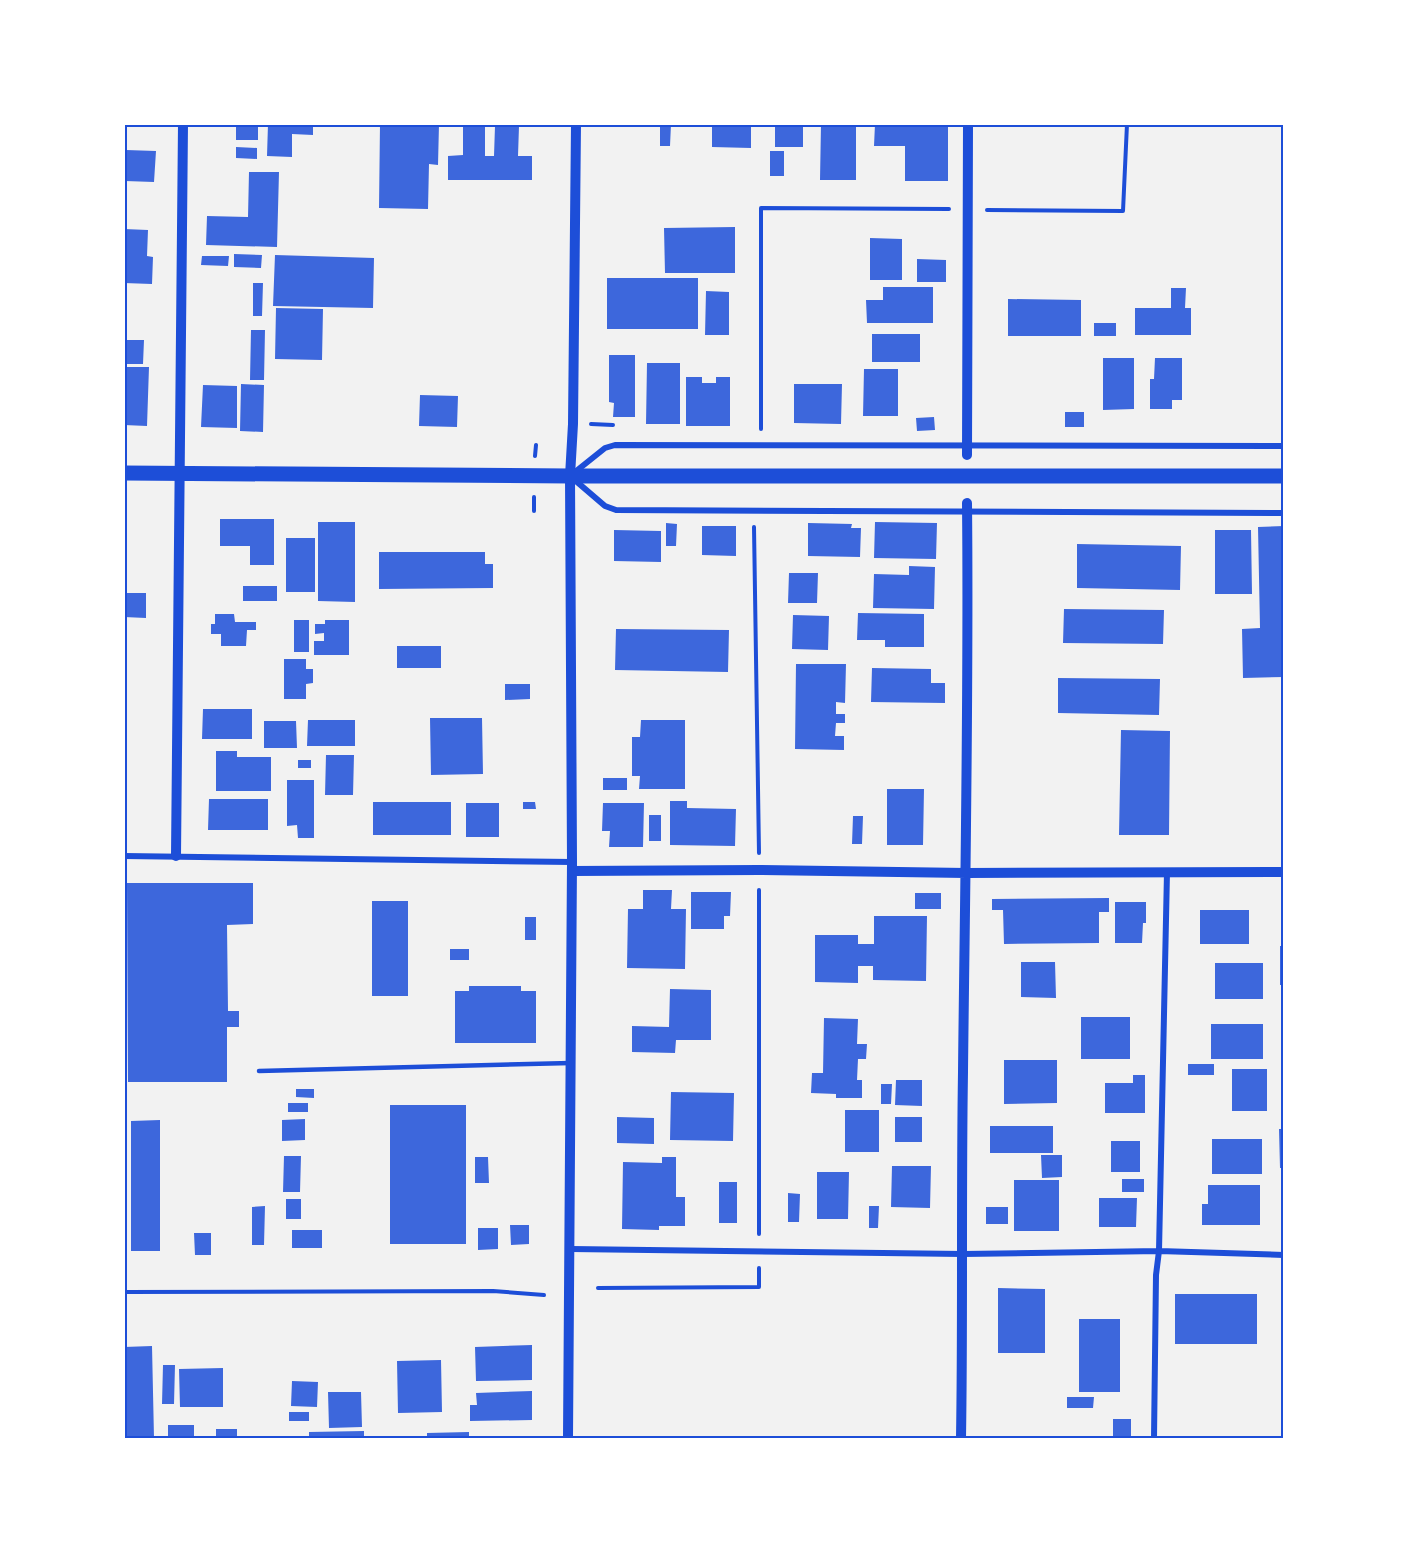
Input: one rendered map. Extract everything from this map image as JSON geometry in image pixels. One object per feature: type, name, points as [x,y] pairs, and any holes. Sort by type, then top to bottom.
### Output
[{"type":"main road","points":[[124,473],[570,476],[1284,476]]},
{"type":"street","points":[[176,856],[183,124]]},
{"type":"street","points":[[568,1438],[572,867],[570,476],[573,424],[576,124]]},
{"type":"street","points":[[967,450],[968,124]]},
{"type":"street","points":[[570,476],[605,448],[615,446],[761,445],[967,450],[1284,446]]},
{"type":"street","points":[[570,476],[605,506],[616,510],[754,511],[967,507],[1284,513]]},
{"type":"street","points":[[961,1438],[967,507]]},
{"type":"street","points":[[124,856],[572,867],[966,873],[1284,872]]},
{"type":"street","points":[[1154,1438],[1167,872]]},
{"type":"street","points":[[571,1249],[963,1254],[1160,1251],[1284,1255]]},
{"type":"lane","points":[[259,1071],[571,1063]]},
{"type":"path","points":[[761,445],[761,208],[1123,211],[1127,124]]},
{"type":"path","points":[[754,511],[759,870],[759,1239]]},
{"type":"path","points":[[598,1288],[759,1287],[759,1263]]},
{"type":"path","points":[[124,1292],[493,1291],[544,1295]]},
{"type":"building","points":[[236,124],[258,124],[258,140],[236,140]]},
{"type":"building","points":[[268,124],[313,124],[313,135],[292,134],[292,157],[267,156]]},
{"type":"building","points":[[380,124],[439,124],[438,165],[429,164],[428,209],[379,208]]},
{"type":"building","points":[[660,124],[671,124],[670,146],[660,146]]},
{"type":"building","points":[[712,124],[751,124],[751,148],[712,147]]},
{"type":"building","points":[[775,124],[803,124],[803,147],[775,147]]},
{"type":"building","points":[[821,124],[856,124],[856,180],[820,180]]},
{"type":"building","points":[[875,124],[948,124],[948,181],[905,181],[905,146],[874,146]]},
{"type":"building","points":[[463,126],[485,126],[485,156],[494,156],[495,126],[519,126],[518,156],[532,156],[532,180],[448,180],[448,156],[463,155]]},
{"type":"building","points":[[236,147],[257,148],[257,159],[236,158]]},
{"type":"building","points":[[126,150],[156,151],[154,182],[125,181]]},
{"type":"building","points":[[770,151],[784,151],[784,176],[770,176]]},
{"type":"building","points":[[249,172],[279,172],[277,247],[206,245],[207,216],[248,217]]},
{"type":"building","points":[[735,227],[735,273],[665,273],[664,228]]},
{"type":"building","points":[[124,229],[148,230],[147,256],[153,257],[152,284],[124,283]]},
{"type":"building","points":[[870,238],[902,239],[902,280],[870,280]]},
{"type":"building","points":[[234,254],[262,255],[261,268],[234,267]]},
{"type":"building","points":[[275,255],[374,258],[373,308],[273,306]]},
{"type":"building","points":[[202,256],[229,256],[228,266],[201,265]]},
{"type":"building","points":[[917,259],[946,260],[946,282],[917,282]]},
{"type":"building","points":[[607,278],[698,278],[698,329],[607,329]]},
{"type":"building","points":[[253,283],[263,283],[262,316],[253,316]]},
{"type":"building","points":[[883,287],[933,287],[933,323],[867,323],[866,300],[883,300]]},
{"type":"building","points":[[1171,288],[1186,288],[1185,308],[1191,308],[1191,335],[1135,335],[1135,308],[1171,308]]},
{"type":"building","points":[[706,291],[729,292],[729,335],[705,335]]},
{"type":"building","points":[[1008,299],[1081,300],[1081,336],[1008,336]]},
{"type":"building","points":[[276,308],[323,309],[322,360],[275,359]]},
{"type":"building","points":[[1094,323],[1116,323],[1116,336],[1094,336]]},
{"type":"building","points":[[251,330],[265,330],[264,380],[250,380]]},
{"type":"building","points":[[872,334],[920,334],[920,362],[872,362]]},
{"type":"building","points":[[124,340],[144,340],[143,364],[124,364]]},
{"type":"building","points":[[609,355],[635,355],[635,417],[613,417],[614,403],[609,402]]},
{"type":"building","points":[[1103,358],[1134,358],[1134,409],[1103,410]]},
{"type":"building","points":[[1155,358],[1182,358],[1182,400],[1172,400],[1172,409],[1150,409],[1150,379],[1154,379]]},
{"type":"building","points":[[647,363],[680,363],[680,424],[646,424]]},
{"type":"building","points":[[124,367],[149,367],[147,426],[124,425]]},
{"type":"building","points":[[864,369],[898,369],[898,416],[863,416]]},
{"type":"building","points":[[686,377],[702,377],[702,383],[716,383],[716,377],[730,377],[730,426],[686,426]]},
{"type":"building","points":[[241,384],[264,385],[263,432],[240,431]]},
{"type":"building","points":[[794,384],[842,384],[841,424],[794,423]]},
{"type":"building","points":[[203,385],[237,386],[237,428],[201,427]]},
{"type":"building","points":[[420,395],[458,396],[457,427],[419,426]]},
{"type":"building","points":[[1065,412],[1084,412],[1084,427],[1065,427]]},
{"type":"building","points":[[934,417],[935,430],[917,431],[916,418]]},
{"type":"building","points":[[220,519],[274,519],[274,565],[250,565],[250,546],[220,546]]},
{"type":"building","points":[[318,522],[355,522],[355,602],[318,601]]},
{"type":"building","points":[[875,522],[937,523],[936,559],[874,558]]},
{"type":"building","points":[[666,523],[677,524],[676,546],[666,546]]},
{"type":"building","points":[[808,523],[852,524],[851,528],[861,528],[860,557],[808,556]]},
{"type":"building","points":[[702,526],[736,526],[736,556],[702,555]]},
{"type":"building","points":[[1284,526],[1284,677],[1243,678],[1242,629],[1260,628],[1258,527]]},
{"type":"building","points":[[614,530],[661,531],[661,562],[614,561]]},
{"type":"building","points":[[1215,530],[1251,530],[1252,594],[1215,594]]},
{"type":"building","points":[[286,538],[315,538],[315,592],[286,592]]},
{"type":"building","points":[[1077,544],[1181,546],[1180,590],[1077,588]]},
{"type":"building","points":[[379,552],[485,552],[485,564],[493,564],[493,588],[379,589]]},
{"type":"building","points":[[909,566],[935,567],[934,609],[873,608],[874,574],[909,575]]},
{"type":"building","points":[[789,573],[818,573],[817,603],[788,603]]},
{"type":"building","points":[[243,586],[277,586],[277,601],[243,601]]},
{"type":"building","points":[[124,593],[146,593],[146,618],[124,617]]},
{"type":"building","points":[[1064,609],[1164,610],[1163,644],[1063,643]]},
{"type":"building","points":[[858,613],[924,614],[924,647],[885,647],[885,640],[857,640]]},
{"type":"building","points":[[215,614],[234,614],[235,622],[256,622],[256,630],[247,630],[246,646],[221,646],[221,634],[211,634],[211,624],[215,624]]},
{"type":"building","points":[[793,615],[829,616],[828,650],[792,649]]},
{"type":"building","points":[[294,620],[309,620],[309,652],[294,652]]},
{"type":"building","points":[[325,620],[349,620],[349,655],[314,655],[314,641],[324,641],[324,633],[315,634],[315,624],[325,624]]},
{"type":"building","points":[[616,629],[729,630],[728,672],[615,670]]},
{"type":"building","points":[[397,646],[441,646],[441,668],[397,668]]},
{"type":"building","points":[[284,659],[306,659],[306,669],[313,669],[313,683],[306,684],[306,699],[284,699]]},
{"type":"building","points":[[796,664],[846,664],[845,703],[836,702],[836,714],[845,714],[845,723],[836,723],[835,736],[844,736],[844,750],[795,749]]},
{"type":"building","points":[[872,668],[931,669],[931,683],[945,683],[945,703],[871,702]]},
{"type":"building","points":[[1058,678],[1160,679],[1159,715],[1058,713]]},
{"type":"building","points":[[505,684],[530,684],[530,699],[505,700]]},
{"type":"building","points":[[203,709],[252,709],[252,739],[202,739]]},
{"type":"building","points":[[430,718],[482,718],[483,774],[431,775]]},
{"type":"building","points":[[308,720],[355,720],[355,746],[307,746]]},
{"type":"building","points":[[641,720],[685,720],[685,789],[639,789],[640,776],[632,776],[632,737],[640,737]]},
{"type":"building","points":[[264,721],[296,721],[297,748],[264,748]]},
{"type":"building","points":[[1121,730],[1170,731],[1169,835],[1119,835]]},
{"type":"building","points":[[216,751],[237,751],[237,757],[271,757],[271,791],[216,791]]},
{"type":"building","points":[[326,755],[354,755],[353,795],[325,795]]},
{"type":"building","points":[[298,760],[311,760],[311,768],[298,768]]},
{"type":"building","points":[[603,778],[627,778],[627,790],[603,790]]},
{"type":"building","points":[[287,780],[314,780],[314,838],[298,838],[297,825],[287,826]]},
{"type":"building","points":[[887,789],[924,789],[923,845],[887,845]]},
{"type":"building","points":[[209,799],[268,799],[268,830],[208,830]]},
{"type":"building","points":[[670,801],[687,801],[687,808],[736,809],[735,846],[670,845]]},
{"type":"building","points":[[373,802],[451,802],[451,835],[373,835]]},
{"type":"building","points":[[523,802],[535,802],[536,809],[523,809]]},
{"type":"building","points":[[466,803],[499,803],[499,837],[466,837]]},
{"type":"building","points":[[603,803],[644,803],[643,847],[609,847],[610,831],[602,831]]},
{"type":"building","points":[[649,815],[661,815],[661,841],[649,841]]},
{"type":"building","points":[[853,816],[863,816],[862,844],[852,844]]},
{"type":"building","points":[[127,883],[253,883],[253,924],[227,925],[228,1011],[239,1011],[239,1027],[227,1027],[227,1082],[128,1082]]},
{"type":"building","points":[[643,890],[672,890],[671,909],[686,909],[685,969],[627,968],[628,909],[643,909]]},
{"type":"building","points":[[691,892],[731,892],[730,916],[724,916],[724,929],[691,929]]},
{"type":"building","points":[[915,893],[941,893],[941,909],[915,909]]},
{"type":"building","points":[[1109,898],[1109,912],[1099,912],[1099,943],[1004,944],[1003,910],[992,910],[992,899]]},
{"type":"building","points":[[372,901],[408,901],[408,996],[372,996]]},
{"type":"building","points":[[1115,902],[1146,902],[1146,923],[1143,923],[1142,943],[1115,943]]},
{"type":"building","points":[[1200,910],[1249,910],[1249,944],[1200,944]]},
{"type":"building","points":[[874,916],[927,916],[926,981],[873,980],[873,966],[858,966],[858,983],[815,982],[815,935],[858,935],[858,944],[874,944]]},
{"type":"building","points":[[525,917],[536,917],[536,940],[525,940]]},
{"type":"building","points":[[1280,946],[1284,946],[1284,985],[1280,985]]},
{"type":"building","points":[[450,949],[469,949],[469,960],[450,960]]},
{"type":"building","points":[[1021,962],[1055,962],[1056,998],[1021,997]]},
{"type":"building","points":[[1215,963],[1263,963],[1263,999],[1215,999]]},
{"type":"building","points":[[469,986],[521,986],[521,991],[536,991],[536,1043],[455,1043],[455,991],[469,991]]},
{"type":"building","points":[[670,989],[711,990],[711,1040],[676,1040],[675,1053],[632,1052],[632,1026],[669,1027]]},
{"type":"building","points":[[1081,1017],[1130,1017],[1130,1059],[1081,1059]]},
{"type":"building","points":[[824,1018],[858,1019],[857,1044],[867,1044],[866,1059],[858,1059],[857,1080],[862,1080],[862,1098],[836,1098],[836,1094],[811,1093],[812,1073],[823,1073]]},
{"type":"building","points":[[1211,1024],[1263,1024],[1263,1059],[1211,1059]]},
{"type":"building","points":[[1004,1060],[1057,1060],[1057,1103],[1004,1104]]},
{"type":"building","points":[[1188,1064],[1214,1064],[1214,1075],[1188,1075]]},
{"type":"building","points":[[1232,1069],[1267,1069],[1267,1111],[1232,1111]]},
{"type":"building","points":[[1133,1075],[1145,1075],[1145,1113],[1105,1113],[1105,1083],[1133,1083]]},
{"type":"building","points":[[896,1080],[922,1080],[922,1106],[895,1105]]},
{"type":"building","points":[[881,1084],[892,1084],[891,1104],[881,1104]]},
{"type":"building","points":[[296,1089],[314,1089],[314,1098],[296,1097]]},
{"type":"building","points":[[671,1092],[734,1093],[733,1141],[670,1140]]},
{"type":"building","points":[[288,1103],[308,1103],[308,1112],[288,1112]]},
{"type":"building","points":[[390,1105],[466,1105],[466,1244],[390,1244]]},
{"type":"building","points":[[845,1110],[879,1110],[879,1152],[845,1152]]},
{"type":"building","points":[[617,1117],[654,1118],[654,1144],[617,1143]]},
{"type":"building","points":[[895,1117],[922,1117],[922,1142],[895,1142]]},
{"type":"building","points":[[305,1119],[305,1140],[282,1141],[282,1120]]},
{"type":"building","points":[[160,1120],[160,1251],[131,1251],[131,1121]]},
{"type":"building","points":[[990,1126],[1053,1126],[1053,1153],[990,1153]]},
{"type":"building","points":[[1279,1129],[1284,1129],[1284,1168],[1280,1168]]},
{"type":"building","points":[[1212,1139],[1262,1139],[1262,1174],[1212,1174]]},
{"type":"building","points":[[1111,1141],[1140,1141],[1140,1172],[1111,1172]]},
{"type":"building","points":[[1041,1155],[1062,1155],[1062,1177],[1042,1178]]},
{"type":"building","points":[[284,1156],[301,1156],[300,1192],[283,1192]]},
{"type":"building","points":[[475,1157],[488,1157],[489,1183],[475,1183]]},
{"type":"building","points":[[662,1157],[676,1157],[676,1197],[685,1197],[685,1226],[659,1226],[659,1230],[622,1229],[623,1162],[662,1163]]},
{"type":"building","points":[[892,1166],[931,1166],[930,1208],[891,1207]]},
{"type":"building","points":[[817,1172],[849,1172],[848,1219],[817,1219]]},
{"type":"building","points":[[1122,1179],[1144,1179],[1144,1192],[1122,1192]]},
{"type":"building","points":[[1014,1180],[1059,1180],[1059,1231],[1014,1231]]},
{"type":"building","points":[[719,1182],[737,1182],[737,1223],[719,1223]]},
{"type":"building","points":[[1208,1185],[1260,1185],[1260,1225],[1202,1225],[1202,1204],[1208,1204]]},
{"type":"building","points":[[788,1193],[800,1194],[799,1222],[788,1222]]},
{"type":"building","points":[[1099,1198],[1137,1198],[1136,1227],[1099,1227]]},
{"type":"building","points":[[286,1199],[301,1199],[301,1219],[286,1219]]},
{"type":"building","points":[[265,1206],[264,1245],[252,1245],[252,1207]]},
{"type":"building","points":[[869,1206],[879,1206],[878,1228],[869,1228]]},
{"type":"building","points":[[986,1207],[1008,1207],[1008,1224],[986,1224]]},
{"type":"building","points":[[510,1225],[529,1225],[529,1244],[511,1245]]},
{"type":"building","points":[[478,1228],[498,1228],[498,1249],[478,1250]]},
{"type":"building","points":[[292,1230],[322,1230],[322,1248],[292,1248]]},
{"type":"building","points":[[194,1233],[211,1233],[211,1255],[195,1255]]},
{"type":"building","points":[[998,1288],[1045,1289],[1045,1353],[998,1353]]},
{"type":"building","points":[[1175,1294],[1257,1294],[1257,1344],[1175,1344]]},
{"type":"building","points":[[1079,1319],[1120,1319],[1120,1392],[1079,1392]]},
{"type":"building","points":[[532,1345],[532,1380],[476,1381],[475,1347]]},
{"type":"building","points":[[152,1346],[154,1438],[124,1438],[124,1347]]},
{"type":"building","points":[[441,1360],[442,1412],[398,1413],[397,1361]]},
{"type":"building","points":[[163,1365],[175,1365],[174,1404],[162,1404]]},
{"type":"building","points":[[223,1368],[223,1407],[180,1407],[179,1369]]},
{"type":"building","points":[[292,1381],[318,1382],[317,1407],[291,1406]]},
{"type":"building","points":[[532,1391],[532,1420],[470,1421],[470,1405],[477,1405],[476,1393]]},
{"type":"building","points":[[328,1392],[361,1392],[362,1427],[329,1428]]},
{"type":"building","points":[[1067,1397],[1094,1397],[1093,1408],[1067,1408]]},
{"type":"building","points":[[289,1412],[309,1412],[309,1421],[289,1421]]},
{"type":"building","points":[[1113,1419],[1131,1419],[1131,1438],[1113,1438]]},
{"type":"building","points":[[168,1425],[194,1425],[194,1438],[168,1438]]},
{"type":"building","points":[[216,1429],[237,1429],[237,1438],[216,1438]]},
{"type":"building","points":[[364,1431],[364,1438],[309,1438],[309,1432]]},
{"type":"building","points":[[469,1432],[469,1438],[427,1438],[427,1433]]}]
